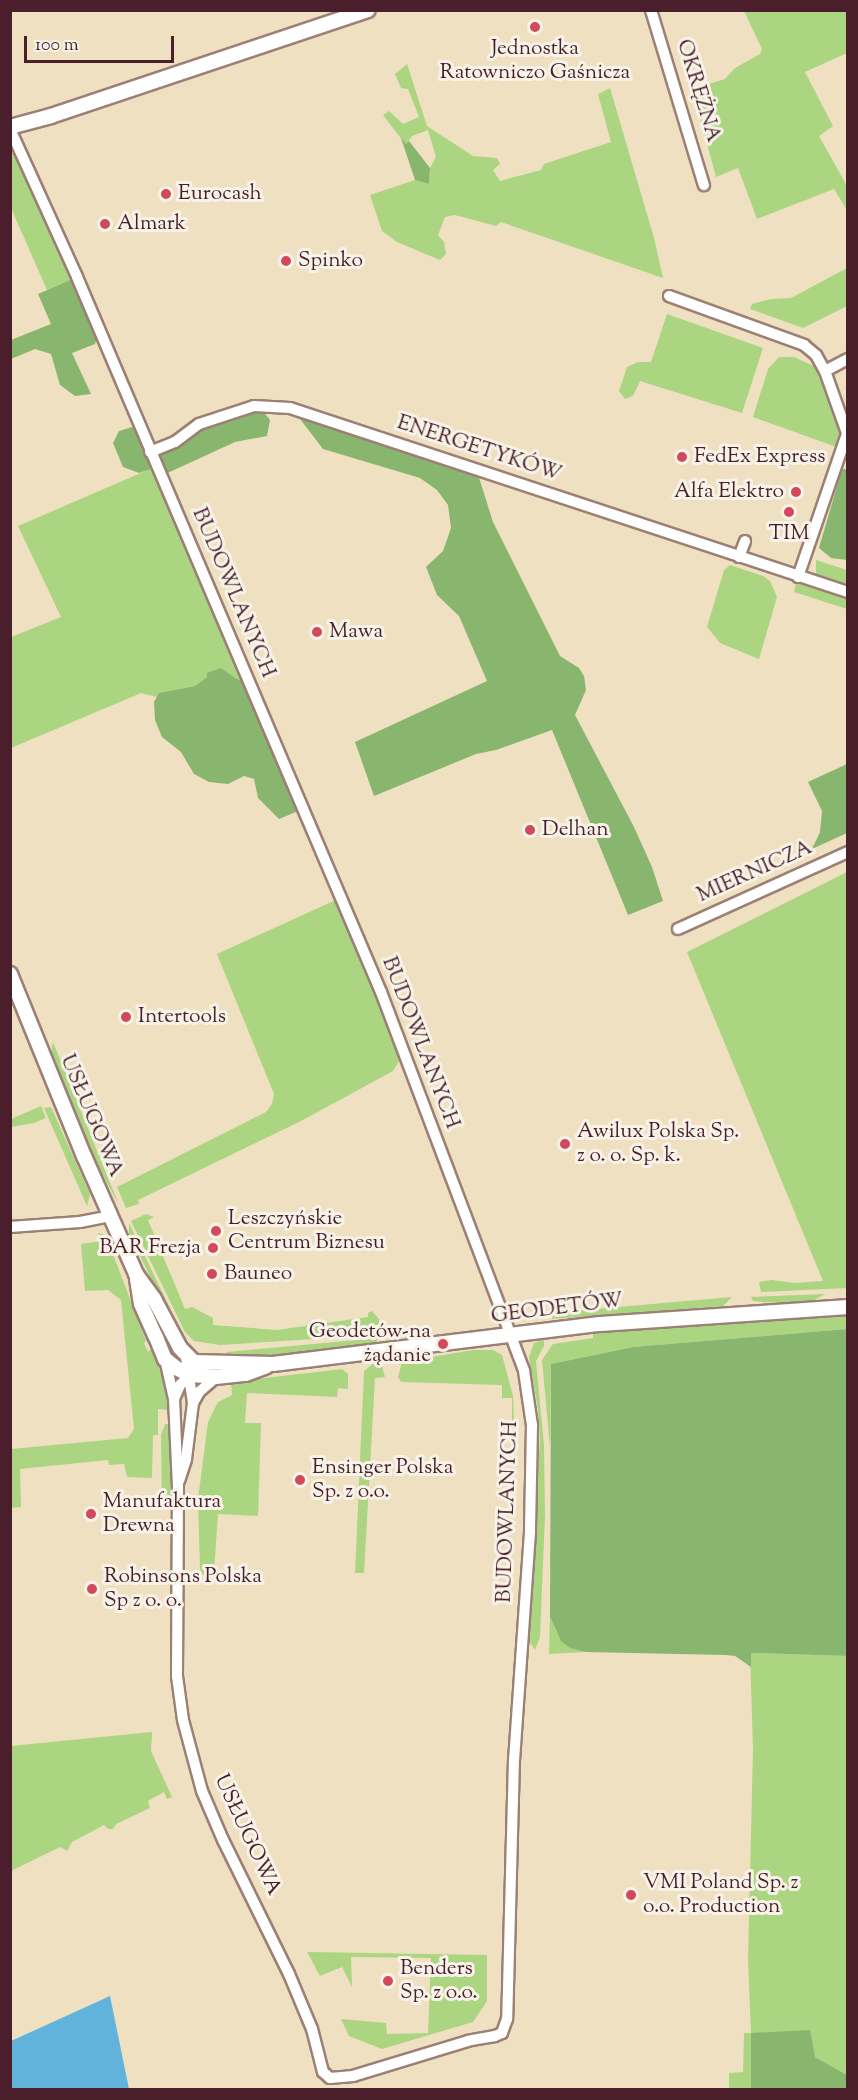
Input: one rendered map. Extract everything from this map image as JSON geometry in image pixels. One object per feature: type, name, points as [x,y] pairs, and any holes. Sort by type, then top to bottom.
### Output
[{"type":"street","points":[[10,128],[368,10]]},
{"type":"street","name":"OKRĘŻNA","points":[[651,10],[704,185]]},
{"type":"street","name":"BUDOWLANYCH","points":[[10,128],[381,992],[403,1055],[429,1114],[448,1174],[513,1335],[529,1397],[532,1455],[514,1760],[505,2026],[495,2036],[468,2041],[353,2076],[330,2078]]},
{"type":"street","points":[[669,296],[796,341],[816,355],[825,371],[847,435],[798,577]]},
{"type":"street","points":[[825,371],[848,359]]},
{"type":"street","name":"ENERGETYKÓW","points":[[150,452],[175,442],[199,424],[254,406],[290,408],[848,592]]},
{"type":"street","points":[[739,557],[745,541]]},
{"type":"street","points":[[797,545],[808,548]]},
{"type":"street","name":"MIERNICZA","points":[[678,928],[848,852]]},
{"type":"street","name":"USŁUGOWA","points":[[10,974],[136,1274],[154,1299],[186,1357],[192,1403],[186,1459],[178,1487]]},
{"type":"street","points":[[10,1227],[80,1222],[111,1216]]},
{"type":"street","name":"USŁUGOWA","points":[[136,1274],[141,1304],[165,1359],[174,1399],[178,1487],[177,1676],[183,1720],[194,1767],[223,1840],[299,1996],[312,2029],[323,2072],[330,2078]]},
{"type":"street","name":"GEODETÓW","points":[[202,1364],[273,1364],[658,1319],[848,1307]]},
{"type":"street","points":[[174,1399],[190,1375],[202,1364],[186,1357]]},
{"type":"street","name":"GEODETÓW","points":[[165,1359],[190,1375],[216,1377],[246,1374],[273,1364]]},
{"type":"street","points":[[192,1403],[199,1392],[216,1377]]},
{"type":"green space","points":[[744,11],[847,11],[847,53],[805,72],[833,126],[819,136],[847,186],[847,210],[834,189],[757,219],[738,168],[716,177],[693,92],[696,88],[725,79],[735,68],[760,54],[762,49]]},
{"type":"green space","points":[[407,64],[427,126],[473,156],[497,158],[500,164],[493,170],[500,181],[541,170],[544,164],[611,142],[598,94],[610,88],[654,238],[663,278],[501,222],[496,226],[455,215],[445,217],[438,235],[444,242],[446,254],[440,260],[397,242],[382,231],[370,195],[415,180],[429,184],[430,168],[436,157],[428,130],[412,136],[406,145],[383,115],[389,111],[403,124],[419,117],[408,89],[401,88],[395,74]]},
{"type":"green space","points":[[401,138],[406,144],[409,141],[430,168],[429,184],[415,180]]},
{"type":"green space","points":[[17,147],[77,277],[47,290],[11,208],[10,149]]},
{"type":"green space","points":[[847,268],[847,306],[803,328],[750,309],[752,304],[771,299],[791,298]]},
{"type":"green space","points":[[77,277],[99,331],[95,344],[72,353],[91,394],[75,396],[60,385],[51,354],[35,349],[11,359],[11,340],[51,324],[38,294]]},
{"type":"green space","points":[[667,314],[763,348],[742,413],[640,381],[633,396],[625,399],[619,391],[627,367],[638,362],[651,362]]},
{"type":"green space","points":[[779,357],[794,357],[825,371],[847,434],[842,449],[753,417],[768,369]]},
{"type":"green space","points":[[260,407],[270,420],[267,436],[235,442],[161,476],[157,467],[139,473],[123,467],[113,443],[119,431],[132,427],[142,432],[150,452],[199,424]]},
{"type":"green space","points":[[301,412],[476,468],[493,522],[560,656],[579,668],[584,676],[586,690],[575,715],[634,827],[652,867],[663,901],[628,915],[552,730],[496,750],[476,754],[374,796],[355,742],[487,681],[459,616],[437,595],[426,567],[443,551],[451,528],[448,505],[437,490],[420,478],[323,449],[300,419]]},
{"type":"green space","points":[[157,466],[251,684],[235,678],[207,677],[195,686],[160,693],[157,697],[141,693],[11,748],[11,637],[61,617],[18,526]]},
{"type":"green space","points":[[842,469],[847,469],[847,560],[831,558],[819,548]]},
{"type":"green space","points":[[816,560],[847,570],[847,586],[816,578]]},
{"type":"green space","points":[[730,565],[763,576],[770,581],[777,597],[759,659],[720,643],[707,627],[724,570]]},
{"type":"green space","points":[[796,583],[847,598],[847,609],[794,592]]},
{"type":"green space","points":[[221,668],[235,678],[251,684],[303,809],[279,819],[258,798],[254,779],[244,776],[228,784],[209,782],[194,774],[181,752],[162,737],[155,720],[154,702],[159,693],[195,686],[207,677],[207,673]]},
{"type":"green space","points":[[847,764],[847,833],[812,849],[820,832],[822,811],[808,782]]},
{"type":"green space","points":[[847,872],[847,1288],[761,1292],[759,1282],[823,1281],[687,952]]},
{"type":"green space","points":[[340,898],[403,1055],[393,1071],[301,1121],[138,1200],[139,1204],[126,1208],[117,1187],[266,1112],[272,1104],[274,1094],[217,954]]},
{"type":"green space","points":[[53,1042],[119,1205],[92,1155],[51,1053]]},
{"type":"green space","points":[[41,1106],[46,1118],[34,1123],[11,1127],[11,1119]]},
{"type":"green space","points":[[51,1107],[90,1194],[87,1206],[44,1108]]},
{"type":"green space","points":[[146,1214],[154,1217],[148,1220],[185,1309],[192,1307],[213,1318],[213,1325],[277,1330],[368,1317],[368,1313],[372,1311],[379,1319],[380,1331],[315,1339],[220,1345],[194,1341],[185,1332],[131,1221]]},
{"type":"green space","points":[[129,1223],[177,1323],[173,1324],[129,1233]]},
{"type":"green space","points":[[98,1233],[105,1235],[146,1341],[144,1343],[148,1352],[151,1349],[156,1358],[164,1382],[168,1410],[158,1409],[158,1435],[153,1435],[152,1478],[127,1477],[124,1464],[109,1465],[108,1460],[20,1469],[21,1507],[11,1508],[11,1449],[128,1438],[134,1429],[121,1300],[108,1290],[85,1291],[81,1244],[102,1241]]},
{"type":"green space","points":[[825,1294],[813,1301],[778,1303],[753,1301],[751,1297]]},
{"type":"green space","points":[[732,1297],[723,1306],[552,1319],[553,1315],[561,1312]]},
{"type":"green space","points":[[847,1315],[847,1329],[633,1347],[551,1364],[550,1447],[542,1360],[553,1344],[593,1338],[593,1333],[630,1329]]},
{"type":"green space","points":[[847,1329],[847,1656],[751,1653],[751,1667],[735,1656],[585,1652],[570,1648],[561,1641],[550,1617],[551,1364],[633,1347]]},
{"type":"green space","points":[[378,1338],[375,1345],[272,1356],[227,1358],[227,1352]]},
{"type":"green space","points":[[544,1340],[544,1346],[536,1361],[544,1445],[545,1516],[540,1637],[535,1650],[527,1638],[540,1440],[538,1410],[529,1357],[534,1343]]},
{"type":"green space","points":[[473,1350],[493,1350],[502,1355],[513,1396],[514,1421],[512,1421],[512,1398],[502,1398],[502,1385],[401,1382],[398,1377],[402,1362]]},
{"type":"green space","points":[[374,1363],[382,1366],[385,1377],[375,1378],[364,1573],[355,1573],[364,1371]]},
{"type":"green space","points":[[342,1369],[348,1374],[348,1389],[338,1388],[337,1397],[247,1393],[245,1423],[261,1423],[258,1516],[218,1514],[214,1572],[205,1572],[205,1576],[203,1575],[200,1569],[198,1499],[208,1422],[218,1402],[232,1395],[231,1382]]},
{"type":"green space","points":[[165,1424],[171,1424],[171,1498],[170,1503],[162,1507],[161,1435]]},
{"type":"green space","points":[[550,1617],[557,1633],[570,1648],[585,1652],[549,1654]]},
{"type":"green space","points":[[750,1653],[847,1656],[847,2075],[815,2057],[751,2034],[751,2089],[729,2090],[729,2073],[743,2072],[744,2033],[751,2033],[748,1960],[753,1749]]},
{"type":"green space","points":[[152,1732],[151,1751],[172,1797],[167,1799],[164,1792],[148,1801],[150,1808],[116,1824],[113,1829],[108,1829],[104,1825],[72,1842],[67,1851],[60,1847],[11,1871],[11,1746]]},
{"type":"green space","points":[[307,1952],[487,1955],[487,2001],[473,2022],[382,2049],[349,2036],[341,2019],[386,2023],[387,2034],[428,2033],[431,1958],[351,1957],[352,1987],[342,1967],[320,1976]]},
{"type":"green space","points":[[810,2030],[815,2057],[847,2075],[847,2089],[751,2089],[751,2033]]},
{"type":"water","points":[[110,1996],[129,2089],[11,2089],[11,2041]]},
{"type":"place","name":"Jednostka Ratowniczo Gaśnicza","points":[[535,27]]},
{"type":"place","name":"Eurocash","points":[[166,194]]},
{"type":"place","name":"Almark","points":[[105,224]]},
{"type":"place","name":"Spinko","points":[[286,261]]},
{"type":"place","name":"FedEx Express","points":[[682,457]]},
{"type":"place","name":"Alfa Elektro","points":[[796,492]]},
{"type":"place","name":"TIM","points":[[789,512]]},
{"type":"place","name":"Mawa","points":[[317,632]]},
{"type":"place","name":"Delhan","points":[[530,830]]},
{"type":"place","name":"Intertools","points":[[126,1017]]},
{"type":"place","name":"Awilux Polska Sp. z o. o. Sp. k.","points":[[565,1144]]},
{"type":"place","name":"Leszczyńskie Centrum Biznesu","points":[[216,1231]]},
{"type":"place","name":"BAR Frezja","points":[[213,1248]]},
{"type":"place","name":"Bauneo","points":[[212,1274]]},
{"type":"place","name":"Geodetów-na żądanie","points":[[443,1344]]},
{"type":"place","name":"Ensinger Polska Sp. z o.o.","points":[[300,1480]]},
{"type":"place","name":"Manufaktura Drewna","points":[[91,1514]]},
{"type":"place","name":"Robinsons Polska Sp z o. o.","points":[[92,1589]]},
{"type":"place","name":"VMI Poland Sp. z o.o. Production","points":[[631,1895]]},
{"type":"place","name":"Benders Sp. z o.o.","points":[[388,1981]]}]
